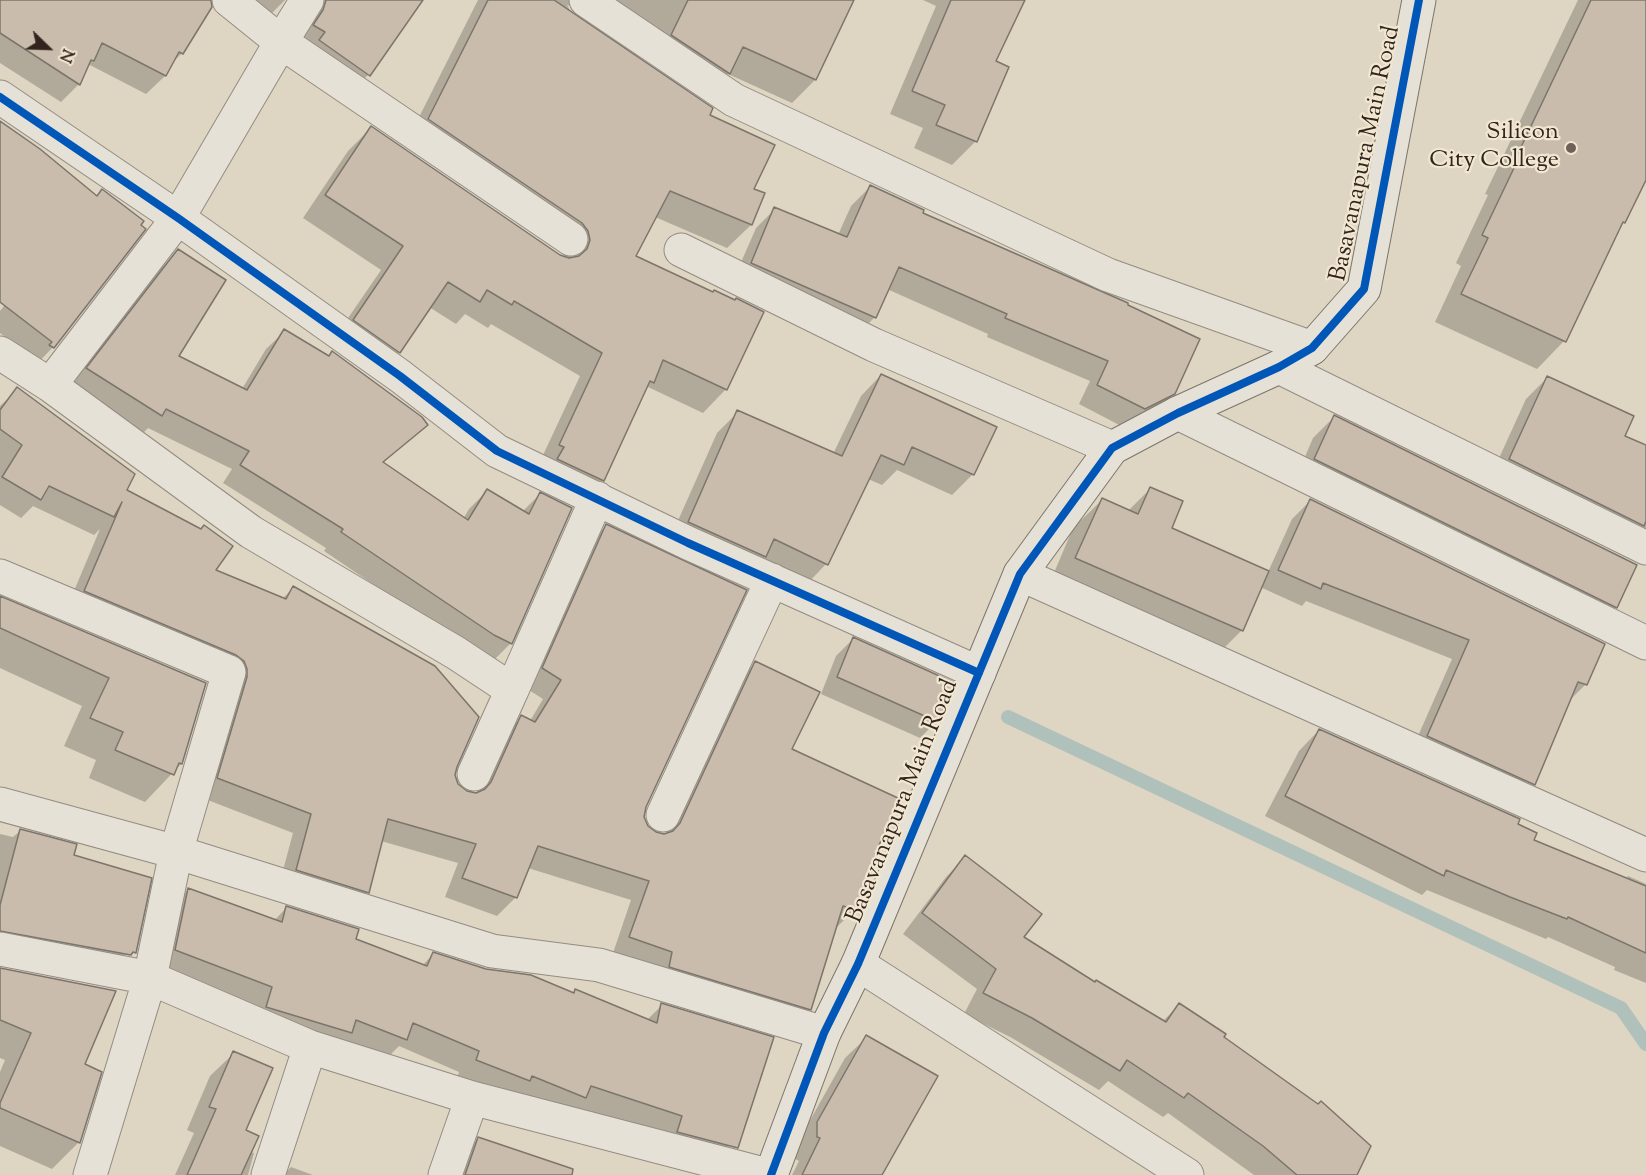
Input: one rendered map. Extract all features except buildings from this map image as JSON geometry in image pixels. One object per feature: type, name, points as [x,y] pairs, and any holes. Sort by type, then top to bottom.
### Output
[{"type":"street","points":[[229,0],[281,42],[571,239]]},
{"type":"street","points":[[50,385],[178,218],[307,0]]},
{"type":"street","points":[[586,0],[734,100],[1108,275],[1312,348]]},
{"type":"street","name":"Basavanapura Main Road","points":[[769,1175],[824,1033],[858,964],[1020,574],[1112,448],[1178,413],[1279,367],[1312,348],[1364,289],[1419,0]]},
{"type":"street","points":[[0,97],[178,218],[400,376],[497,451],[688,543],[979,673]]},
{"type":"street","points":[[681,250],[874,345],[1112,448]]},
{"type":"street","points":[[0,353],[50,385],[251,532],[456,653],[512,690]]},
{"type":"street","points":[[1279,367],[1646,548]]},
{"type":"street","points":[[1178,413],[1646,643]]},
{"type":"street","points":[[474,774],[597,498]]},
{"type":"street","points":[[1020,574],[1646,855]]},
{"type":"street","points":[[0,576],[229,672],[176,852],[150,978],[90,1175]]},
{"type":"street","points":[[663,815],[772,580]]},
{"type":"street","points":[[0,804],[176,852],[492,951],[599,965],[824,1033]]},
{"type":"street","points":[[0,949],[150,978],[310,1047],[472,1098],[769,1175]]},
{"type":"street","points":[[858,964],[1187,1175]]},
{"type":"street","points":[[267,1175],[310,1047]]},
{"type":"street","points":[[445,1175],[472,1098]]},
{"type":"waterway","points":[[1008,717],[1621,1008],[1646,1044]]},
{"type":"cycle path","points":[[771,1175],[824,1033],[858,964],[1020,574],[1112,448],[1178,413],[1279,367],[1312,348],[1364,289],[1419,0]]},
{"type":"cycle path","points":[[0,97],[178,218],[400,376],[497,451],[688,543],[979,673]]},
{"type":"place","name":"Silicon City College","points":[[1571,148]]}]
